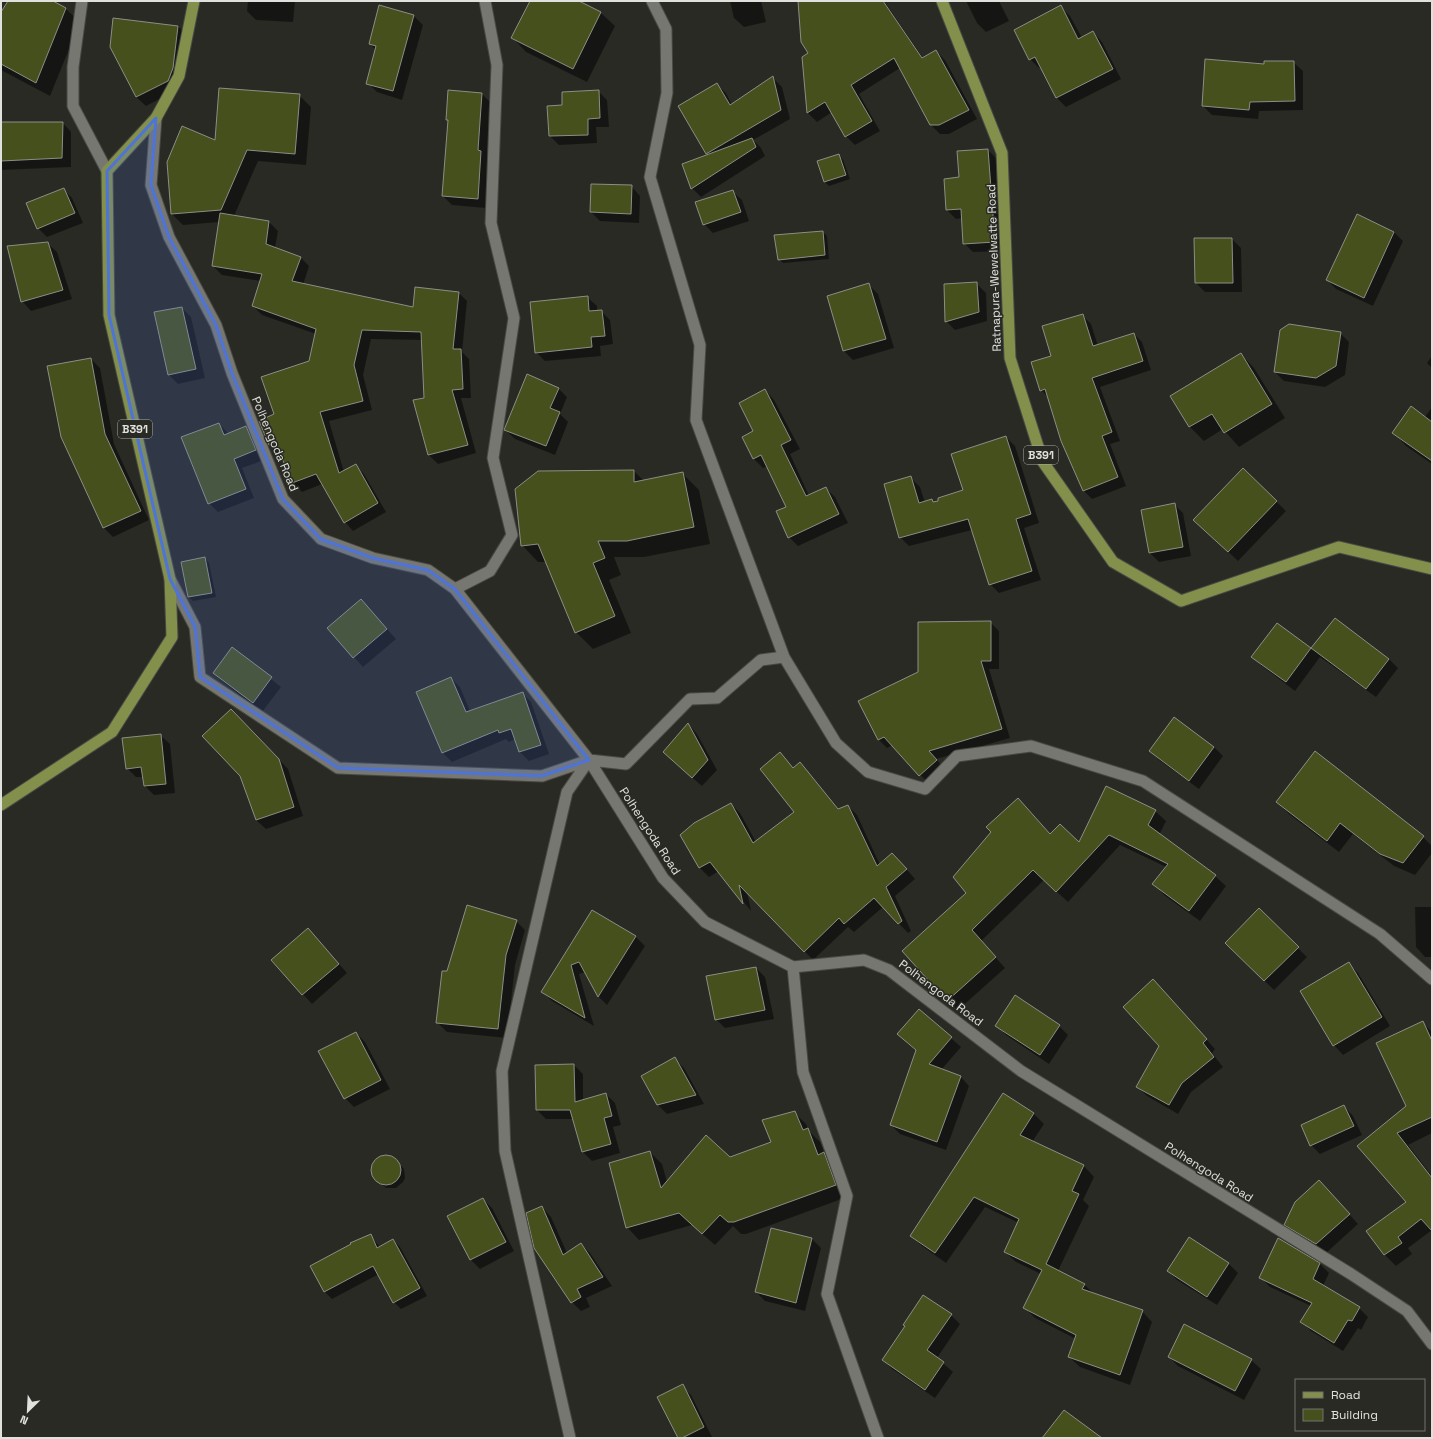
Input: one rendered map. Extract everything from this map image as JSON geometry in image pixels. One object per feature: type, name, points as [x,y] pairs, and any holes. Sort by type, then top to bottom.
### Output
[{"type":"main road","points":[[107,171],[156,118],[179,76],[194,1]]},
{"type":"main road","name":"Ratnapura-Wewelwatte Road","points":[[942,1],[1002,153],[1010,358],[1043,462],[1113,562],[1181,601],[1339,547],[1432,569]]},
{"type":"main road","name":"B391","points":[[1,805],[112,732],[172,637],[170,579],[109,315],[107,171]]},
{"type":"street","points":[[82,1],[73,67],[73,106],[107,171]]},
{"type":"street","points":[[455,589],[490,571],[512,535],[493,458],[514,318],[491,223],[497,65],[485,1]]},
{"type":"street","points":[[652,1],[666,29],[667,93],[650,177],[700,345],[696,420],[784,658],[836,743],[868,772],[925,789],[957,756],[1031,746],[1143,781],[1380,934],[1432,979]]},
{"type":"street","name":"Polhengoda Road","points":[[156,118],[151,184],[168,237],[216,325],[232,373],[283,499],[321,539],[373,558],[428,570],[455,589],[589,760],[663,878],[705,922],[793,967],[864,960],[889,970],[1021,1071],[1351,1274],[1407,1311],[1432,1344]]},
{"type":"street","points":[[170,579],[195,628],[200,677],[338,768],[542,776],[589,760],[626,764],[690,699],[717,698],[761,660],[784,658]]},
{"type":"street","points":[[570,1438],[505,1151],[502,1071],[566,792],[589,760]]},
{"type":"street","points":[[793,967],[803,1072],[847,1196],[827,1294],[878,1438]]},
{"type":"highlighted area","points":[[156,118],[151,185],[169,237],[216,325],[232,373],[283,499],[321,539],[373,558],[428,570],[455,589],[589,760],[542,776],[338,768],[200,677],[195,627],[170,579],[109,315],[107,171]]},
{"type":"building","points":[[8,1],[53,1],[66,8],[36,83],[1,64],[1,12]]},
{"type":"building","points":[[530,1],[579,1],[601,12],[573,69],[511,38]]},
{"type":"building","points":[[798,1],[883,1],[922,58],[936,50],[969,110],[939,125],[930,125],[894,58],[851,85],[872,121],[845,137],[825,102],[807,113],[802,57],[808,53],[801,42]]},
{"type":"building","points":[[379,5],[414,15],[393,91],[366,84],[376,46],[369,44]]},
{"type":"building","points":[[1061,5],[1078,39],[1093,31],[1113,69],[1056,98],[1035,57],[1029,60],[1014,30]]},
{"type":"building","points":[[113,18],[178,26],[173,68],[168,81],[136,97],[110,47]]},
{"type":"building","points":[[1205,59],[1264,64],[1264,61],[1294,61],[1295,101],[1250,102],[1249,110],[1202,106]]},
{"type":"building","points":[[773,76],[781,110],[706,154],[678,106],[717,83],[730,105]]},
{"type":"building","points":[[219,88],[300,94],[295,154],[247,150],[221,210],[171,214],[167,162],[182,126],[215,140]]},
{"type":"building","points":[[448,90],[482,93],[478,150],[481,151],[478,199],[442,196],[448,120],[446,120]]},
{"type":"building","points":[[599,90],[600,118],[588,119],[588,135],[549,136],[547,106],[562,105],[562,92]]},
{"type":"building","points":[[1,122],[63,122],[62,158],[1,161]]},
{"type":"building","points":[[752,138],[756,147],[691,189],[682,164]]},
{"type":"building","points":[[988,149],[995,242],[963,244],[961,209],[946,210],[944,179],[959,177],[957,151]]},
{"type":"building","points":[[839,154],[846,175],[824,182],[817,161]]},
{"type":"building","points":[[591,184],[632,185],[631,214],[590,212]]},
{"type":"building","points":[[64,188],[75,213],[37,229],[26,203]]},
{"type":"building","points":[[733,190],[741,212],[703,225],[695,202]]},
{"type":"building","points":[[220,213],[269,221],[266,244],[301,257],[292,281],[413,307],[415,287],[459,292],[453,349],[461,349],[463,389],[452,390],[468,445],[428,455],[413,400],[424,398],[421,332],[362,330],[354,365],[363,401],[320,412],[339,473],[356,464],[378,503],[344,523],[316,474],[292,483],[276,443],[269,445],[259,421],[274,414],[261,377],[309,361],[316,329],[252,306],[262,274],[212,266]]},
{"type":"building","points":[[1357,214],[1394,232],[1364,298],[1326,280]]},
{"type":"building","points":[[823,231],[825,255],[778,260],[774,235]]},
{"type":"building","points":[[1194,238],[1232,238],[1233,283],[1195,283]]},
{"type":"building","points":[[48,242],[63,290],[21,302],[7,246]]},
{"type":"building","points":[[977,282],[979,312],[945,322],[944,284]]},
{"type":"building","points":[[869,283],[886,339],[843,351],[827,296]]},
{"type":"building","points":[[588,296],[589,311],[602,310],[605,336],[591,337],[592,347],[535,353],[530,302]]},
{"type":"building","points":[[182,307],[196,369],[168,375],[154,312]]},
{"type":"building","points":[[1083,314],[1093,346],[1134,333],[1143,361],[1092,378],[1112,432],[1102,436],[1118,477],[1083,491],[1061,441],[1045,389],[1040,391],[1031,362],[1051,356],[1042,326]]},
{"type":"building","points":[[1289,324],[1341,332],[1336,366],[1316,378],[1274,372],[1280,330]]},
{"type":"building","points":[[1241,353],[1272,404],[1224,433],[1212,414],[1189,427],[1170,396]]},
{"type":"building","points":[[91,358],[105,434],[141,511],[103,528],[61,437],[47,366]]},
{"type":"building","points":[[527,374],[559,388],[550,408],[560,412],[546,446],[504,430]]},
{"type":"building","points":[[765,389],[791,440],[781,445],[806,496],[826,487],[839,514],[788,538],[776,511],[786,507],[761,455],[753,459],[742,437],[753,431],[739,403]]},
{"type":"building","points":[[1411,406],[1432,422],[1432,461],[1392,433]]},
{"type":"building","points":[[219,423],[224,435],[246,426],[256,450],[234,459],[246,489],[208,504],[181,437]]},
{"type":"building","points":[[1006,436],[1031,514],[1016,519],[1032,571],[989,585],[968,519],[899,538],[884,484],[911,476],[919,503],[932,499],[933,502],[938,501],[938,498],[963,490],[951,454]]},
{"type":"building","points":[[1243,468],[1277,501],[1228,552],[1193,520]]},
{"type":"building","points":[[634,470],[634,482],[683,472],[694,527],[627,541],[598,541],[605,558],[593,563],[615,616],[575,633],[538,544],[521,546],[515,489],[538,471]]},
{"type":"building","points":[[1175,503],[1183,547],[1149,553],[1141,510]]},
{"type":"building","points":[[205,557],[212,593],[188,597],[181,562]]},
{"type":"building","points":[[361,599],[387,629],[353,658],[327,628]]},
{"type":"building","points":[[1335,618],[1389,659],[1366,689],[1311,648]]},
{"type":"building","points":[[991,621],[991,661],[981,661],[1002,729],[929,751],[937,760],[919,776],[884,737],[878,740],[858,701],[918,672],[918,622]]},
{"type":"building","points":[[1277,623],[1311,648],[1286,682],[1251,657]]},
{"type":"building","points":[[232,647],[272,677],[253,703],[213,673]]},
{"type":"building","points":[[451,677],[466,712],[523,692],[541,745],[519,752],[511,729],[499,733],[498,730],[442,753],[416,692]]},
{"type":"building","points":[[231,709],[279,759],[294,807],[256,820],[240,776],[202,736]]},
{"type":"building","points":[[1174,717],[1214,747],[1189,781],[1149,751]]},
{"type":"building","points":[[688,723],[708,760],[692,778],[663,752]]},
{"type":"building","points":[[161,734],[166,784],[144,786],[141,767],[126,769],[122,738]]},
{"type":"building","points":[[1315,751],[1424,836],[1403,863],[1380,854],[1340,823],[1327,841],[1276,802]]},
{"type":"building","points":[[780,752],[793,768],[800,762],[838,809],[848,805],[877,866],[892,853],[907,869],[886,887],[902,921],[898,924],[874,898],[844,924],[839,918],[804,952],[739,885],[743,904],[710,862],[699,868],[680,835],[694,823],[731,803],[753,843],[794,812],[760,769]]},
{"type":"building","points":[[1106,786],[1156,810],[1148,825],[1216,875],[1189,911],[1152,884],[1168,864],[1109,835],[1056,892],[1033,870],[972,930],[996,957],[947,1001],[902,951],[966,893],[953,877],[991,832],[986,827],[1018,798],[1050,834],[1060,824],[1079,842]]},
{"type":"building","points":[[467,905],[517,920],[506,955],[498,1029],[436,1023],[442,971],[447,971]]},
{"type":"building","points":[[1259,908],[1299,947],[1264,981],[1225,943]]},
{"type":"building","points":[[592,910],[636,936],[598,997],[579,962],[571,965],[585,1018],[541,992]]},
{"type":"building","points":[[308,928],[339,964],[302,995],[271,960]]},
{"type":"building","points":[[1349,962],[1382,1017],[1333,1046],[1300,991]]},
{"type":"building","points":[[756,967],[765,1010],[715,1020],[706,976]]},
{"type":"building","points":[[1153,979],[1207,1039],[1203,1043],[1214,1057],[1182,1083],[1169,1105],[1136,1087],[1159,1046],[1123,1007]]},
{"type":"building","points":[[1015,995],[1060,1025],[1040,1055],[995,1026]]},
{"type":"building","points":[[919,1009],[952,1037],[929,1064],[961,1076],[937,1142],[890,1125],[916,1050],[897,1034]]},
{"type":"building","points":[[1423,1021],[1432,1041],[1432,1117],[1397,1133],[1432,1178],[1432,1231],[1421,1219],[1398,1237],[1402,1243],[1384,1255],[1366,1231],[1406,1202],[1357,1146],[1406,1106],[1376,1043]]},
{"type":"building","points":[[356,1032],[381,1080],[344,1099],[318,1051]]},
{"type":"building","points":[[675,1057],[696,1095],[657,1105],[641,1076]]},
{"type":"building","points":[[574,1064],[575,1102],[606,1093],[612,1116],[604,1118],[611,1144],[582,1152],[570,1110],[536,1110],[535,1065]]},
{"type":"building","points":[[1003,1093],[1034,1113],[1020,1135],[1084,1165],[1072,1191],[1079,1194],[1046,1264],[1085,1284],[1082,1289],[1143,1310],[1120,1375],[1068,1357],[1076,1335],[1023,1308],[1042,1270],[1004,1252],[1019,1219],[974,1197],[935,1253],[910,1236]]},
{"type":"building","points":[[1344,1105],[1354,1126],[1310,1146],[1301,1125]]},
{"type":"building","points":[[795,1111],[803,1130],[808,1128],[818,1155],[824,1152],[836,1185],[734,1222],[728,1222],[720,1215],[702,1234],[679,1213],[626,1228],[609,1163],[650,1151],[661,1188],[706,1135],[730,1157],[771,1142],[762,1120]]},
{"type":"building","points":[[386,1155],[397,1159],[401,1170],[397,1181],[386,1185],[375,1181],[371,1170],[375,1159]]},
{"type":"building","points":[[1319,1180],[1350,1214],[1316,1244],[1284,1225],[1295,1202]]},
{"type":"building","points":[[483,1198],[506,1242],[470,1260],[447,1216]]},
{"type":"building","points":[[542,1206],[563,1255],[581,1243],[603,1277],[577,1289],[581,1297],[571,1303],[534,1248],[526,1213]]},
{"type":"building","points":[[771,1228],[812,1238],[796,1303],[755,1292]]},
{"type":"building","points":[[371,1234],[377,1248],[393,1239],[420,1288],[393,1303],[373,1266],[324,1292],[310,1266],[351,1244],[350,1243]]},
{"type":"building","points":[[1189,1237],[1229,1263],[1207,1297],[1167,1271]]},
{"type":"building","points":[[1278,1238],[1320,1263],[1313,1279],[1360,1307],[1352,1321],[1348,1320],[1334,1343],[1300,1322],[1312,1303],[1259,1278]]},
{"type":"building","points":[[923,1295],[952,1314],[927,1350],[944,1362],[925,1390],[882,1360],[905,1326],[903,1325]]},
{"type":"building","points":[[1184,1324],[1252,1359],[1235,1391],[1168,1357]]},
{"type":"building","points":[[683,1384],[704,1427],[682,1438],[678,1438],[657,1397]]},
{"type":"building","points":[[1064,1410],[1102,1438],[1042,1438]]}]
